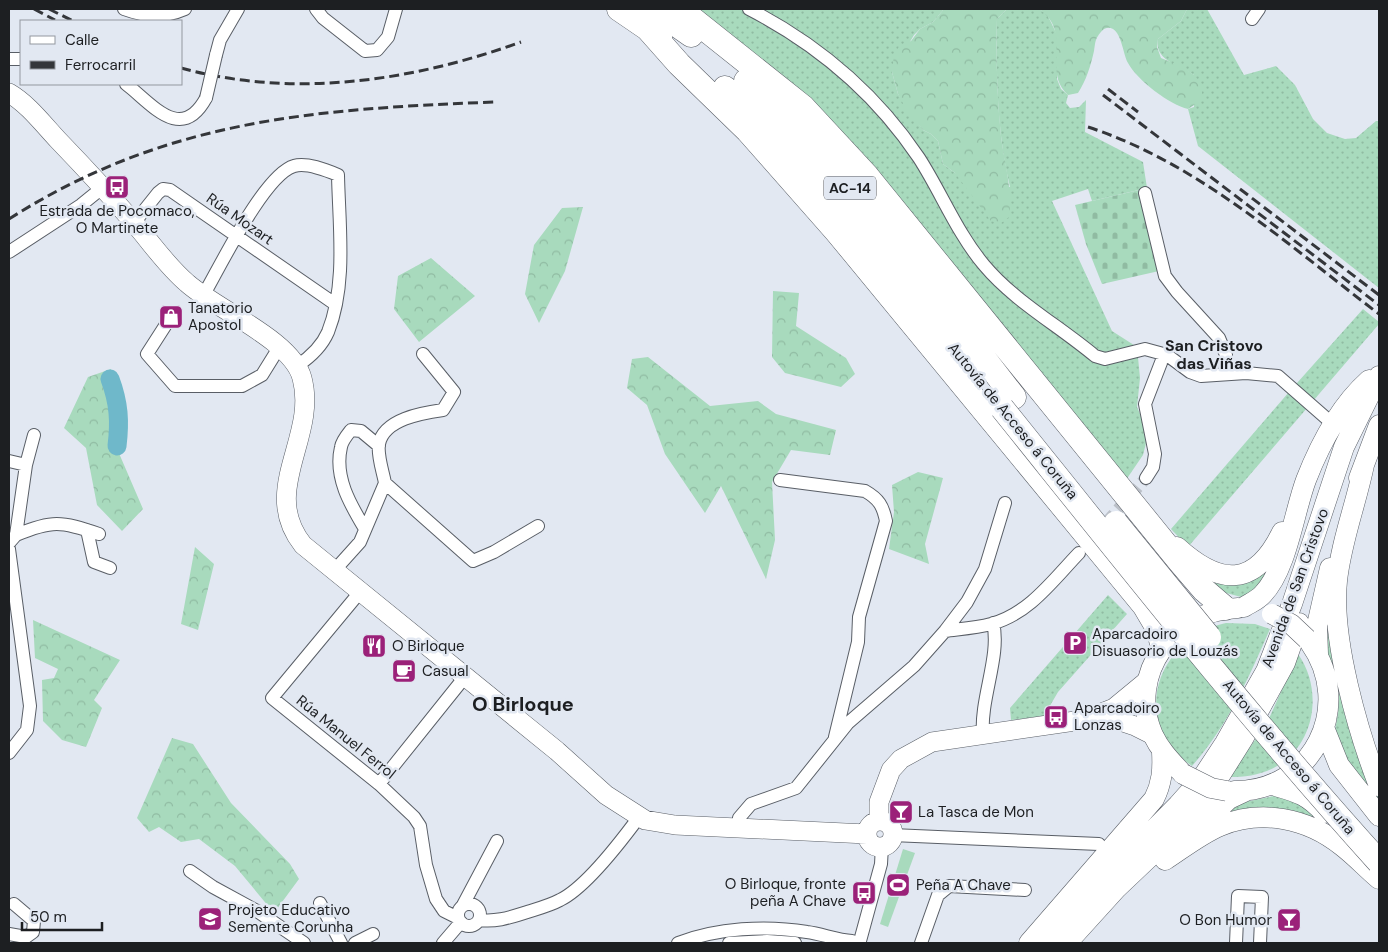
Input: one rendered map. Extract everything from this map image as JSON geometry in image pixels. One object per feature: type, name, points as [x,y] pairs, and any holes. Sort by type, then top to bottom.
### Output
[{"type":"highway","name":"Autovía de Acceso á Coruña","points":[[619,9],[651,19],[704,45],[770,102],[841,177],[1008,403],[1173,619],[1379,862]]},
{"type":"highway","points":[[668,9],[729,48]]},
{"type":"highway","points":[[680,9],[802,107],[867,176],[1204,590],[1235,608]]},
{"type":"highway","points":[[651,19],[679,64],[748,131],[838,232],[1144,605],[1157,628],[1163,646]]},
{"type":"highway","name":"Autovía de Acceso á Coruña","points":[[1008,403],[1379,842]]},
{"type":"main road","points":[[1144,516],[1194,562],[1206,570],[1223,575],[1240,575],[1254,570],[1275,546],[1334,424],[1360,388],[1379,371]]},
{"type":"main road","name":"Avenida de San Cristovo","points":[[1046,943],[1097,887],[1178,805],[1202,778],[1225,743],[1266,671],[1292,604],[1344,447],[1379,376]]},
{"type":"main road","name":"Avenida de San Cristovo","points":[[1067,943],[1116,889],[1174,834],[1207,796],[1244,739],[1285,663],[1355,453],[1379,405]]},
{"type":"main road","points":[[1312,647],[1324,588],[1379,425]]},
{"type":"main road","points":[[1364,465],[1338,574],[1338,614],[1343,653],[1354,706],[1379,786]]},
{"type":"main road","points":[[1029,943],[1154,799],[1160,787],[1163,774],[1157,743],[1147,714],[1148,680],[1154,662],[1163,646],[1190,620],[1207,612],[1235,608],[1263,595],[1276,575],[1306,480]]},
{"type":"main road","points":[[1157,743],[1183,774],[1204,785],[1236,791],[1272,785],[1294,772],[1306,759],[1324,730],[1329,704],[1327,678],[1312,647],[1291,624],[1272,614],[1235,608]]},
{"type":"main road","points":[[1324,730],[1339,764],[1379,816]]},
{"type":"main road","points":[[1272,785],[1312,799],[1379,874]]},
{"type":"main road","points":[[1079,943],[1236,791]]},
{"type":"main road","points":[[1165,860],[1218,826],[1252,817],[1280,817],[1303,823],[1322,832],[1341,845],[1379,879]]},
{"type":"street","points":[[124,9],[150,17],[169,15],[185,9]]},
{"type":"street","points":[[316,9],[323,18],[365,51],[377,50],[388,37],[396,9]]},
{"type":"street","points":[[749,9],[809,45],[844,72],[886,114],[919,158],[982,263],[999,282],[1095,356],[1105,359],[1145,349],[1167,355],[1190,372],[1202,376],[1246,373],[1278,376],[1334,424]]},
{"type":"street","points":[[127,85],[149,106],[170,118],[178,119],[194,114],[206,98],[220,40],[233,10]]},
{"type":"street","points":[[9,93],[37,118],[102,188],[134,223],[170,268],[203,296],[280,346],[297,366],[302,378],[305,412],[286,484],[286,508],[291,529],[296,537],[333,572],[557,751],[606,795],[639,817],[659,824],[737,828],[873,828],[889,825],[881,864],[856,942],[805,931],[772,929],[726,932],[678,943]]},
{"type":"street","points":[[203,296],[254,207],[283,170],[296,165],[310,166],[338,175],[340,254],[335,304],[327,334],[310,357],[297,366]]},
{"type":"street","points":[[9,252],[80,205],[102,188]]},
{"type":"street","name":"Rúa Mozart","points":[[134,223],[158,193],[163,189],[170,190],[335,304]]},
{"type":"street","points":[[1145,193],[1165,276],[1219,338],[1226,355],[1225,374]]},
{"type":"street","points":[[165,326],[147,354],[175,386],[242,386],[262,375],[280,346]]},
{"type":"street","points":[[333,572],[360,542],[385,483],[378,446],[384,432],[403,420],[443,410],[454,392],[423,354]]},
{"type":"street","points":[[1146,478],[1153,466],[1155,454],[1145,404],[1162,360],[1167,355]]},
{"type":"street","points":[[365,529],[343,487],[340,467],[341,446],[351,430],[361,431],[378,446]]},
{"type":"street","points":[[12,539],[26,464],[34,435]]},
{"type":"street","points":[[9,461],[26,464]]},
{"type":"street","points":[[780,480],[865,491],[877,497],[883,508],[886,521],[859,617],[858,642],[834,740]]},
{"type":"street","points":[[385,483],[473,561],[494,552],[538,526]]},
{"type":"street","points":[[737,828],[739,818],[751,804],[796,788],[834,740],[862,709],[914,666],[945,631],[967,602],[985,569],[1005,503]]},
{"type":"street","points":[[12,539],[44,524],[59,522],[93,532],[94,562],[110,568]]},
{"type":"street","points":[[9,549],[10,577],[30,706],[27,730],[9,753]]},
{"type":"street","points":[[945,631],[993,624],[1014,615],[1029,605],[1079,553]]},
{"type":"street","name":"Rúa Manuel Ferrol","points":[[360,592],[272,698],[379,784],[414,817],[420,826],[426,865],[436,899],[444,912],[459,920]]},
{"type":"street","points":[[983,734],[984,707],[994,642],[993,624]]},
{"type":"street","points":[[379,784],[464,678]]},
{"type":"street","points":[[1082,720],[1114,708],[1148,680]]},
{"type":"street","points":[[873,828],[879,802],[891,770],[901,758],[932,742],[1082,720],[1120,721],[1135,726],[1157,743]]},
{"type":"street","points":[[479,920],[506,919],[550,904],[570,894],[611,852],[639,817]]},
{"type":"street","points":[[443,943],[459,920],[459,911],[497,841]]},
{"type":"street","points":[[887,841],[1099,844]]},
{"type":"street","points":[[190,871],[213,887],[257,911],[304,943]]},
{"type":"street","points":[[922,943],[938,895],[948,886],[1025,890]]},
{"type":"street","points":[[1236,943],[1238,896],[1262,897],[1260,943]]},
{"type":"street","points":[[320,903],[341,943]]},
{"type":"street","points":[[9,934],[26,937],[32,932],[34,921],[14,904]]},
{"type":"street","points":[[459,920],[466,926],[472,926],[479,920],[480,911],[477,907],[469,904],[463,905]]},
{"type":"street","points":[[355,943],[373,934]]},
{"type":"street","points":[[729,943],[767,941],[795,943]]},
{"type":"green space","points":[[690,9],[944,9],[933,22],[920,29],[914,35],[892,72],[898,94],[923,130],[931,134],[938,141],[943,164],[955,173],[1010,187],[1002,146],[998,104],[997,19],[1007,9],[1039,9],[1047,14],[1058,37],[1057,79],[1061,89],[1068,95],[1066,103],[1070,108],[1079,107],[1086,100],[1085,132],[1143,162],[1147,188],[1092,201],[1088,189],[1052,201],[1112,331],[1137,347],[1140,378],[1137,407],[1144,423],[1146,443],[1143,455],[1126,480]]},
{"type":"green space","points":[[944,9],[1007,9],[997,19],[997,63],[1001,136],[1010,197],[1009,217],[1001,223],[991,221],[955,173],[943,164],[938,141],[931,134],[923,130],[906,109],[898,94],[892,72],[894,55],[900,45],[911,41],[920,29],[933,22]]},
{"type":"green space","points":[[1039,9],[1187,9],[1181,21],[1158,39],[1157,47],[1161,58],[1183,67],[1194,75],[1201,84],[1202,93],[1200,101],[1188,109],[1181,107],[1172,103],[1146,84],[1132,70],[1116,32],[1108,28],[1102,31],[1096,39],[1090,67],[1081,88],[1078,93],[1068,95],[1060,85],[1057,75],[1054,29],[1049,19]]},
{"type":"green space","points":[[1187,9],[1207,9],[1244,75],[1276,66],[1295,85],[1313,119],[1327,133],[1345,139],[1356,138],[1376,121],[1379,121],[1379,288],[1198,146],[1188,109],[1194,107],[1194,75],[1164,57],[1158,46],[1158,39],[1181,21]]},
{"type":"green space","points":[[1139,190],[1159,271],[1102,284],[1086,244],[1075,205]]},
{"type":"green space","points":[[583,207],[565,271],[539,323],[525,294],[534,245],[562,208]]},
{"type":"green space","points":[[431,258],[475,296],[419,342],[394,309],[398,276]]},
{"type":"green space","points":[[773,291],[799,293],[796,326],[846,358],[855,374],[841,387],[785,373],[772,357]]},
{"type":"green space","points":[[1363,309],[1379,324],[1188,547],[1171,529]]},
{"type":"green space","points":[[648,357],[710,406],[758,401],[776,414],[836,430],[830,455],[791,450],[772,482],[775,540],[766,579],[721,486],[705,513],[665,454],[647,405],[627,388],[632,359]]},
{"type":"green space","points":[[111,369],[118,421],[115,444],[143,509],[122,531],[97,505],[86,448],[64,428],[88,377]]},
{"type":"green space","points":[[918,472],[943,478],[925,544],[929,564],[889,549],[894,512],[892,485]]},
{"type":"green space","points":[[195,547],[214,564],[198,630],[181,624]]},
{"type":"green space","points":[[1272,560],[1263,583],[1247,596],[1241,597],[1219,591],[1206,575]]},
{"type":"green space","points":[[1108,595],[1127,614],[1058,692],[1044,716],[1011,720],[1010,708]]},
{"type":"green space","points":[[1325,611],[1374,789],[1379,799],[1379,807],[1357,780],[1334,735],[1339,694],[1335,674],[1323,643]]},
{"type":"green space","points":[[33,620],[120,660],[94,700],[102,708],[86,747],[62,740],[43,721],[42,680],[54,678],[58,669],[35,658]]},
{"type":"green space","points":[[1226,623],[1255,624],[1270,629],[1246,683],[1227,718],[1205,751],[1192,766],[1172,748],[1160,727],[1156,706],[1159,684],[1168,664],[1182,646],[1202,632]]},
{"type":"green space","points":[[1298,654],[1306,668],[1311,683],[1313,699],[1312,714],[1300,744],[1290,756],[1266,772],[1242,777],[1229,777],[1267,723]]},
{"type":"green space","points":[[172,738],[193,744],[231,803],[290,864],[299,879],[274,913],[235,866],[199,839],[181,842],[159,827],[149,832],[137,818]]},
{"type":"green space","points":[[1279,795],[1309,805],[1342,841],[1216,814],[1235,804]]},
{"type":"green space","name":"Peña A Chave","points":[[903,849],[915,853],[888,927],[880,924]]},
{"type":"waterway","points":[[110,379],[118,412],[117,446]]},
{"type":"tunnel","points":[[1106,523],[1146,478]]},
{"type":"railway","points":[[34,9],[55,20]]},
{"type":"railway","points":[[49,9],[71,20]]},
{"type":"railway","points":[[182,68],[224,77],[267,82],[310,84],[353,81],[396,76],[438,67],[480,56],[521,42]]},
{"type":"railway","points":[[1108,89],[1138,112]]},
{"type":"railway","points":[[1103,95],[1379,305]]},
{"type":"railway","points":[[9,219],[68,186],[126,160],[184,140],[243,126],[304,116],[365,109],[495,102]]},
{"type":"railway","points":[[1088,127],[1128,143],[1167,162],[1204,184],[1241,208],[1379,314]]},
{"type":"railway","points":[[1240,189],[1379,295]]},
{"type":"place","name":"Estrada de Pocomaco, O Martinete","points":[[117,187]]},
{"type":"place","name":"Tanatorio Apostol","points":[[171,317]]},
{"type":"place","name":"Aparcadoiro Disuasorio de Louzás","points":[[1075,643]]},
{"type":"place","name":"O Birloque","points":[[374,646]]},
{"type":"place","name":"Casual","points":[[404,671]]},
{"type":"place","name":"Aparcadoiro Lonzas","points":[[1056,717]]},
{"type":"place","name":"La Tasca de Mon","points":[[901,812]]},
{"type":"place","name":"Peña A Chave","points":[[898,885]]},
{"type":"place","name":"O Birloque, fronte peña A Chave","points":[[864,893]]},
{"type":"place","name":"Projeto Educativo Semente Corunha","points":[[210,919]]},
{"type":"place","name":"O Bon Humor","points":[[1289,920]]},
{"type":"district","name":"San Cristovo das Viñas","points":[[1214,354]]},
{"type":"district","name":"O Birloque","points":[[523,704]]}]
